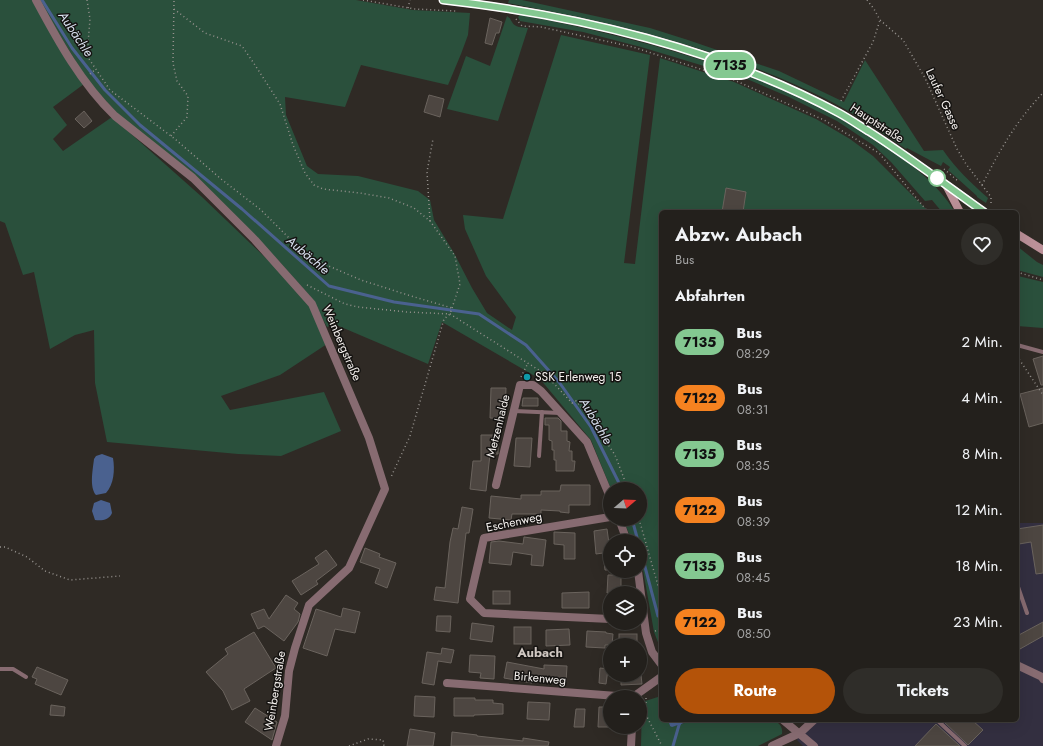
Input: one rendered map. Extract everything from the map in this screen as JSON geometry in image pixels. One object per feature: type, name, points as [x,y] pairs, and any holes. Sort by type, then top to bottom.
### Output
[{"type":"main road","name":"Hauptstraße","points":[[443,0],[515,9],[608,29],[654,41],[757,75],[797,92],[840,114],[896,149],[946,184],[987,210]]},
{"type":"main road","points":[[946,184],[959,210]]},
{"type":"main road","points":[[1019,235],[1043,250]]},
{"type":"street","name":"Weinbergstraße","points":[[36,0],[74,66],[104,106],[193,178],[255,240],[312,304],[369,438],[385,489],[350,568],[309,605],[294,648],[289,671],[285,716],[276,746]]},
{"type":"street","name":"Metzenhalde","points":[[496,485],[520,385],[533,385],[541,391],[560,413]]},
{"type":"street","points":[[560,413],[587,442],[604,482]]},
{"type":"street","name":"Eschenweg","points":[[603,518],[484,538],[470,599],[484,613],[603,619]]},
{"type":"street","points":[[645,630],[652,652],[659,661]]},
{"type":"street","points":[[1019,666],[1043,679]]},
{"type":"street","name":"Birkenweg","points":[[642,690],[659,678]]},
{"type":"street","name":"Birkenweg","points":[[448,683],[603,695]]},
{"type":"street","points":[[786,722],[814,746]]},
{"type":"street","points":[[772,746],[800,733],[812,722]]},
{"type":"street","points":[[632,734],[632,746]]},
{"type":"lane","points":[[1019,346],[1043,352]]},
{"type":"lane","points":[[514,411],[560,413]]},
{"type":"lane","points":[[539,456],[542,412]]},
{"type":"lane","points":[[1019,590],[1027,613]]},
{"type":"lane","points":[[0,669],[13,669],[26,676]]},
{"type":"lane","points":[[939,722],[965,746]]},
{"type":"path","points":[[87,0],[90,19],[87,56],[110,90],[171,136],[221,179],[261,210],[308,257],[361,280],[452,308]]},
{"type":"path","points":[[171,136],[187,117],[188,96],[177,81],[173,63],[174,0]]},
{"type":"path","points":[[363,0],[408,8],[456,11]]},
{"type":"path","points":[[408,8],[410,0]]},
{"type":"path","name":"Laufer Gasse","points":[[867,0],[880,20],[903,40],[925,78],[957,149],[991,197],[987,210]]},
{"type":"path","points":[[174,9],[205,33],[242,46],[280,104],[293,145],[305,173],[314,185],[323,188],[360,192],[389,198],[414,208],[430,222],[456,256],[460,284],[450,314],[444,319],[410,436],[385,489]]},
{"type":"path","points":[[515,9],[516,20],[522,26],[541,27],[633,47],[734,80],[824,120],[879,153],[926,210]]},
{"type":"path","points":[[841,101],[873,42],[880,20]]},
{"type":"path","points":[[89,74],[95,69]]},
{"type":"path","points":[[982,185],[1001,147],[1016,125],[1043,93]]},
{"type":"path","points":[[430,222],[426,172],[433,139]]},
{"type":"path","points":[[1019,273],[1043,280]]},
{"type":"path","points":[[306,284],[345,304],[358,307],[407,312],[450,314],[545,374],[572,403],[576,401],[589,416],[615,455],[625,482]]},
{"type":"path","points":[[1019,359],[1043,395]]},
{"type":"path","points":[[520,385],[522,375],[528,363]]},
{"type":"path","points":[[641,526],[659,589]]},
{"type":"path","points":[[0,547],[5,547],[27,557],[45,571],[70,580],[120,576]]},
{"type":"path","points":[[647,717],[662,746]]},
{"type":"path","points":[[349,746],[368,739],[383,740],[384,746]]},
{"type":"shaded area","points":[[1019,523],[1043,523],[1043,746],[803,746],[797,740],[805,722],[1019,722]]},
{"type":"green space","points":[[0,0],[33,0],[84,84],[53,107],[67,125],[53,139],[63,151],[112,117],[202,197],[273,265],[308,303],[327,344],[280,375],[221,396],[230,410],[324,392],[341,431],[281,456],[238,454],[107,442],[95,383],[94,330],[75,335],[50,349],[34,272],[23,275],[5,223],[0,221]]},
{"type":"green space","points":[[38,0],[356,0],[413,10],[470,13],[468,35],[448,85],[361,65],[345,107],[285,97],[286,115],[307,166],[318,174],[358,176],[418,191],[430,200],[434,220],[487,313],[512,330],[516,317],[486,276],[465,229],[463,215],[503,219],[561,35],[650,55],[624,263],[635,264],[660,58],[734,82],[816,119],[850,139],[873,156],[927,210],[659,210],[659,645],[654,632],[644,578],[647,578],[647,534],[629,534],[626,526],[647,526],[647,482],[608,482],[591,440],[540,379],[442,322],[428,364],[334,324],[327,327],[310,296],[278,260],[117,113],[88,81]]},
{"type":"green space","points":[[509,0],[522,0],[650,28],[779,71],[844,102],[865,60],[924,151],[943,150],[964,176],[988,198],[986,203],[977,197],[948,170],[950,167],[943,162],[941,166],[907,148],[906,149],[845,109],[797,85],[742,63],[686,45],[600,22],[508,3]]},
{"type":"green space","points":[[520,15],[599,31],[677,52],[737,72],[795,95],[841,119],[899,156],[930,181],[948,201],[954,210],[940,210],[932,200],[925,201],[891,162],[873,145],[837,121],[789,97],[747,79],[641,47],[583,32],[520,21],[518,17]]},
{"type":"green space","points":[[507,16],[513,24],[519,27],[528,28],[498,121],[447,109],[466,56],[490,66]]},
{"type":"green space","points":[[1019,248],[1043,265],[1043,277],[1019,271]]},
{"type":"green space","points":[[1019,276],[1043,282],[1043,328],[1019,326]]},
{"type":"green space","points":[[659,697],[659,722],[669,722],[670,726],[687,722],[777,722],[782,729],[782,734],[758,746],[641,746],[641,734],[647,734],[647,700]]},
{"type":"water","points":[[102,454],[113,458],[113,477],[111,485],[106,493],[96,495],[92,483],[94,459],[96,456]]},
{"type":"water","points":[[101,500],[110,503],[112,513],[105,520],[95,520],[92,511],[94,503]]},
{"type":"water","points":[[669,722],[687,722],[672,727]]},
{"type":"building","points":[[490,18],[502,22],[499,33],[496,33],[492,45],[485,43]]},
{"type":"building","points":[[429,95],[444,99],[440,117],[424,112]]},
{"type":"building","points":[[84,111],[92,121],[84,128],[75,119]]},
{"type":"building","points":[[726,188],[746,192],[743,210],[722,210]]},
{"type":"building","points":[[1043,356],[1043,385],[1041,385],[1033,359]]},
{"type":"building","points":[[491,388],[506,388],[505,419],[490,418]]},
{"type":"building","points":[[1043,388],[1043,423],[1029,427],[1020,394]]},
{"type":"building","points":[[523,398],[538,398],[538,406],[522,406]]},
{"type":"building","points":[[545,418],[558,418],[561,421],[561,431],[567,431],[567,441],[570,442],[569,451],[572,451],[572,461],[575,461],[574,471],[556,471],[556,460],[554,460],[552,441],[549,440],[549,425],[545,425]]},
{"type":"building","points":[[481,435],[498,435],[498,454],[490,454],[486,491],[470,489],[473,461],[481,461]]},
{"type":"building","points":[[516,438],[532,438],[530,467],[514,466]]},
{"type":"building","points":[[561,485],[590,485],[590,505],[569,505],[569,513],[541,510],[541,514],[512,514],[511,520],[489,518],[491,496],[521,499],[521,495],[541,495],[541,491],[560,491]]},
{"type":"building","points":[[462,507],[473,509],[469,533],[466,533],[458,603],[434,600],[436,587],[445,588],[450,542],[453,528],[458,529]]},
{"type":"building","points":[[1043,525],[1043,573],[1036,574],[1031,542],[1019,544],[1019,529]]},
{"type":"building","points":[[607,529],[608,534],[603,534],[603,553],[596,554],[594,531]]},
{"type":"building","points":[[554,532],[575,533],[575,559],[564,559],[564,545],[554,544]]},
{"type":"building","points":[[524,537],[546,540],[543,566],[531,565],[532,555],[513,552],[511,565],[489,563],[491,542],[499,541],[523,544]]},
{"type":"building","points":[[365,548],[380,554],[379,557],[396,563],[387,588],[375,583],[380,569],[360,562]]},
{"type":"building","points":[[326,550],[337,565],[316,581],[318,584],[301,595],[292,581],[319,564],[315,558]]},
{"type":"building","points":[[608,578],[621,578],[621,586],[607,586]]},
{"type":"building","points":[[493,591],[510,591],[510,604],[493,604]]},
{"type":"building","points":[[589,592],[589,608],[562,608],[562,593]]},
{"type":"building","points":[[286,595],[298,603],[294,609],[300,614],[298,622],[284,641],[264,626],[258,629],[251,614],[264,609],[269,619]]},
{"type":"building","points":[[343,608],[360,612],[355,633],[335,629],[327,656],[303,648],[316,609],[341,617]]},
{"type":"building","points":[[437,616],[451,616],[450,632],[436,631]]},
{"type":"building","points":[[1043,622],[1043,636],[1020,649],[1019,635]]},
{"type":"building","points":[[472,623],[494,626],[492,642],[470,639]]},
{"type":"building","points":[[514,627],[531,627],[531,644],[514,644]]},
{"type":"building","points":[[569,629],[570,645],[546,646],[546,630]]},
{"type":"building","points":[[587,631],[613,634],[613,638],[603,638],[603,648],[586,647]]},
{"type":"building","points":[[254,632],[276,668],[244,689],[250,701],[232,710],[223,691],[206,672],[228,654],[225,649]]},
{"type":"building","points":[[619,634],[637,634],[637,638],[619,638]]},
{"type":"building","points":[[442,648],[454,650],[451,663],[438,661],[434,685],[422,683],[427,652],[441,654]]},
{"type":"building","points":[[470,655],[495,656],[494,679],[480,678],[481,673],[469,672]]},
{"type":"building","points":[[507,662],[544,669],[544,665],[567,666],[566,682],[533,680],[532,683],[504,678]]},
{"type":"building","points":[[37,667],[68,680],[61,695],[35,684],[37,679],[32,677]]},
{"type":"building","points":[[600,668],[603,668],[603,682],[606,682],[606,684],[599,683]]},
{"type":"building","points":[[621,682],[642,682],[642,684],[621,685]]},
{"type":"building","points":[[415,696],[435,697],[434,717],[414,716]]},
{"type":"building","points":[[454,698],[493,700],[493,703],[503,704],[503,714],[454,716]]},
{"type":"building","points":[[528,702],[550,703],[549,720],[527,719]]},
{"type":"building","points":[[51,705],[65,707],[64,716],[50,715]]},
{"type":"building","points":[[599,707],[603,707],[603,727],[598,727]]},
{"type":"building","points":[[255,708],[277,722],[272,740],[245,722]]},
{"type":"building","points":[[576,709],[585,709],[584,727],[574,727]]},
{"type":"building","points":[[944,722],[974,722],[983,730],[968,745]]},
{"type":"building","points":[[936,724],[960,746],[915,746]]},
{"type":"building","points":[[410,729],[435,733],[433,746],[407,746]]},
{"type":"building","points":[[452,732],[523,741],[523,738],[549,742],[548,746],[451,746]]},
{"type":"waterway","name":"Aubächle","points":[[42,0],[72,48],[105,90],[140,125],[242,209],[329,286],[394,302],[479,314],[526,345],[559,382],[591,427],[618,482]]},
{"type":"waterway","name":"Aubächle","points":[[634,526],[636,534]]},
{"type":"waterway","name":"Aubächle","points":[[647,574],[658,616]]},
{"type":"waterway","name":"Aubächle","points":[[673,746],[681,722]]},
{"type":"bus line","name":"7135","points":[[443,0],[515,9],[608,29],[654,41],[757,75],[797,92],[840,114],[929,171],[981,210]]},
{"type":"place","name":"SSK Erlenweg 15","points":[[527,377]]},
{"type":"district","name":"Aubach","points":[[540,652]]}]
